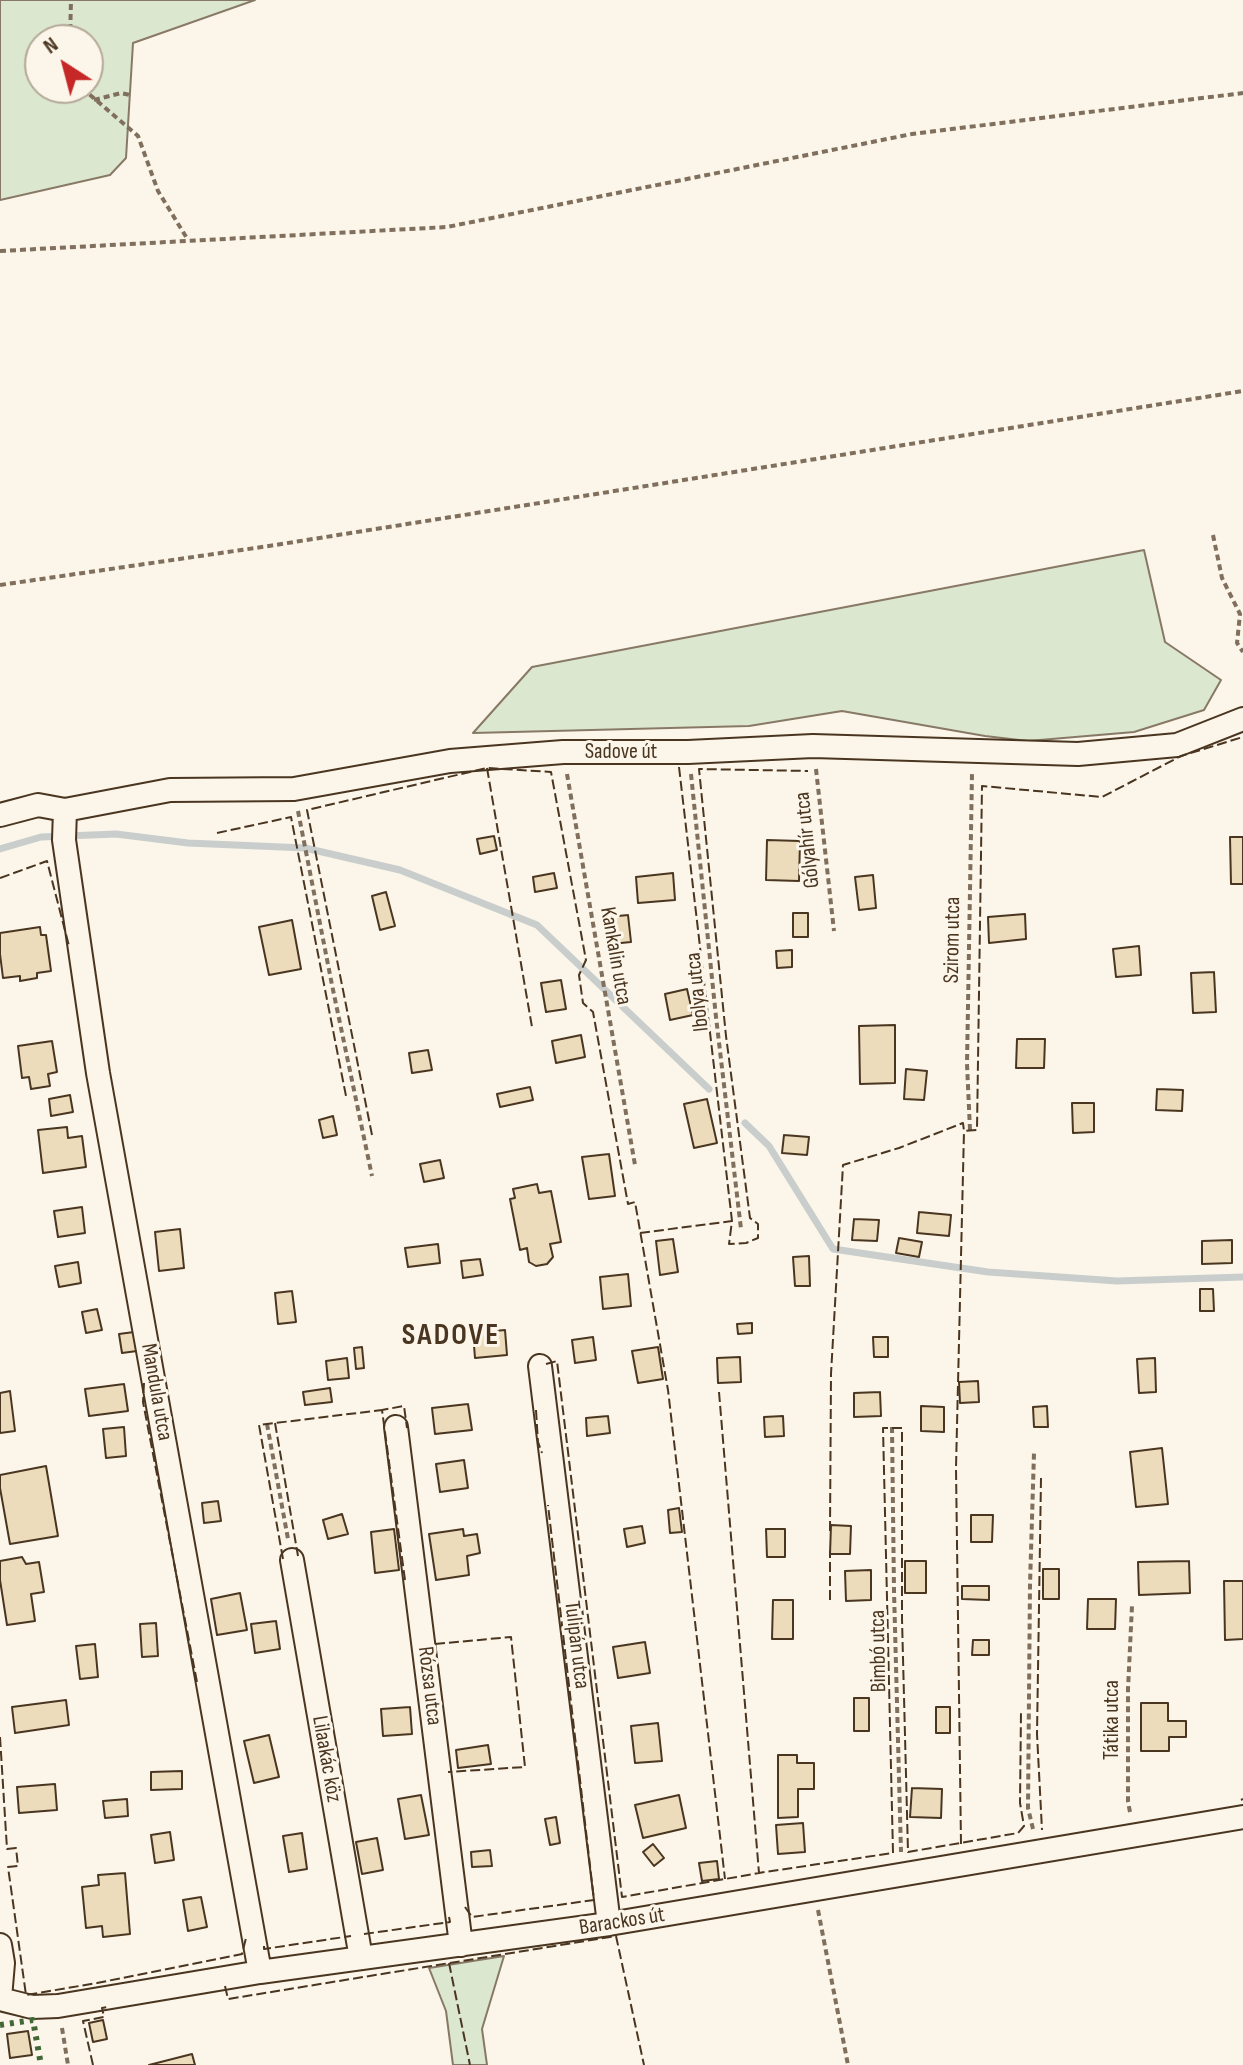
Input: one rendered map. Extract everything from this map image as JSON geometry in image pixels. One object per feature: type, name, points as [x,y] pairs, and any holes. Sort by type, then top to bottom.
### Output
[{"type":"street","name":"Sadove út","points":[[0,815],[38,805],[65,810],[170,790],[294,789],[450,761],[563,752],[688,752],[813,746],[1078,754],[1177,745],[1243,719]]},
{"type":"street","name":"Mandula utca","points":[[65,810],[64,840],[98,1073],[260,1972]]},
{"type":"street","name":"Tulipán utca","points":[[540,1366],[609,1924]]},
{"type":"street","name":"Rózsa utca","points":[[396,1427],[461,1945]]},
{"type":"street","name":"Lilaakác köz","points":[[292,1560],[361,1958]]},
{"type":"street","name":"Barackos út","points":[[0,1999],[32,2007],[58,2006],[260,1972],[609,1924],[1243,1817]]},
{"type":"street","points":[[0,1945],[3,1963],[0,1999]]},
{"type":"path","points":[[70,24],[71,0]]},
{"type":"path","points":[[104,97],[121,93],[130,95]]},
{"type":"path","points":[[0,251],[447,227],[912,134],[1243,93]]},
{"type":"path","points":[[99,104],[138,136],[158,191],[188,241]]},
{"type":"path","points":[[0,585],[269,546],[1243,391]]},
{"type":"path","points":[[1213,535],[1222,578],[1240,614],[1237,643],[1243,652]]},
{"type":"path","name":"Gólyahír utca","points":[[813,746],[834,931]]},
{"type":"path","name":"Szirom utca","points":[[970,1130],[967,1064],[972,751]]},
{"type":"path","name":"Kankalin utca","points":[[563,752],[635,1165]]},
{"type":"path","name":"Ibolya utca","points":[[688,752],[741,1229]]},
{"type":"path","points":[[294,789],[372,1176]]},
{"type":"path","points":[[267,1424],[292,1560]]},
{"type":"path","name":"Bimbó utca","points":[[892,1427],[900,1847],[905,1874]]},
{"type":"path","points":[[1034,1453],[1028,1808],[1037,1851]]},
{"type":"path","name":"Tátika utca","points":[[1132,1606],[1128,1802],[1133,1834]]},
{"type":"path","points":[[814,1888],[848,2065]]},
{"type":"path","points":[[58,2006],[68,2065]]},
{"type":"green space","points":[[0,0],[255,0],[133,43],[126,158],[110,175],[0,200]]},
{"type":"green space","points":[[1144,550],[1165,642],[1221,680],[1204,710],[1134,732],[1028,741],[842,711],[749,726],[473,733],[532,667]]},
{"type":"green space","points":[[504,1956],[482,2029],[487,2065],[453,2065],[446,2011],[429,1968]]},
{"type":"building","points":[[494,836],[497,850],[480,854],[477,839]]},
{"type":"building","points":[[1230,837],[1243,837],[1243,884],[1231,884]]},
{"type":"building","points":[[767,840],[800,841],[799,881],[766,880]]},
{"type":"building","points":[[554,873],[557,888],[535,892],[533,877]]},
{"type":"building","points":[[673,873],[675,900],[638,903],[636,877]]},
{"type":"building","points":[[873,875],[876,908],[859,910],[855,877]]},
{"type":"building","points":[[386,892],[395,926],[380,930],[372,896]]},
{"type":"building","points":[[793,913],[808,913],[808,937],[793,937]]},
{"type":"building","points":[[1025,914],[1026,939],[989,943],[988,917]]},
{"type":"building","points":[[628,915],[631,942],[611,944],[608,917]]},
{"type":"building","points":[[292,920],[301,969],[269,975],[259,927]]},
{"type":"building","points":[[40,927],[41,935],[46,935],[51,971],[20,981],[20,976],[3,978],[0,933]]},
{"type":"building","points":[[1139,946],[1141,975],[1116,977],[1113,949]]},
{"type":"building","points":[[792,950],[792,967],[777,968],[776,951]]},
{"type":"building","points":[[1214,972],[1216,1012],[1193,1013],[1191,973]]},
{"type":"building","points":[[561,980],[566,1009],[546,1012],[541,983]]},
{"type":"building","points":[[687,989],[693,1015],[670,1020],[665,994]]},
{"type":"building","points":[[895,1025],[895,1083],[860,1084],[859,1026]]},
{"type":"building","points":[[581,1035],[585,1057],[556,1063],[552,1041]]},
{"type":"building","points":[[1017,1039],[1045,1039],[1044,1068],[1016,1068]]},
{"type":"building","points":[[52,1041],[57,1072],[48,1074],[50,1086],[31,1089],[29,1077],[22,1078],[18,1046]]},
{"type":"building","points":[[428,1050],[432,1070],[412,1073],[409,1053]]},
{"type":"building","points":[[906,1069],[927,1071],[924,1100],[904,1099]]},
{"type":"building","points":[[530,1087],[533,1100],[500,1107],[497,1094]]},
{"type":"building","points":[[1157,1089],[1183,1090],[1182,1111],[1156,1110]]},
{"type":"building","points":[[70,1095],[73,1112],[51,1116],[49,1099]]},
{"type":"building","points":[[707,1099],[717,1143],[694,1148],[684,1104]]},
{"type":"building","points":[[1072,1103],[1094,1103],[1094,1132],[1073,1133]]},
{"type":"building","points":[[333,1116],[337,1135],[323,1138],[319,1120]]},
{"type":"building","points":[[67,1127],[68,1138],[82,1136],[86,1167],[43,1173],[38,1130]]},
{"type":"building","points":[[784,1135],[809,1137],[807,1155],[782,1153]]},
{"type":"building","points":[[609,1154],[615,1196],[589,1199],[582,1157]]},
{"type":"building","points":[[440,1160],[444,1178],[424,1182],[420,1164]]},
{"type":"building","points":[[537,1184],[539,1193],[551,1191],[561,1242],[550,1244],[553,1257],[547,1264],[536,1266],[529,1262],[527,1248],[520,1250],[510,1199],[515,1198],[513,1189]]},
{"type":"building","points":[[82,1207],[85,1233],[58,1237],[54,1211]]},
{"type":"building","points":[[919,1212],[951,1215],[949,1236],[917,1233]]},
{"type":"building","points":[[854,1219],[879,1220],[877,1241],[852,1240]]},
{"type":"building","points":[[180,1229],[184,1268],[159,1271],[155,1232]]},
{"type":"building","points":[[899,1238],[922,1242],[919,1257],[896,1253]]},
{"type":"building","points":[[673,1239],[678,1272],[660,1275],[656,1241]]},
{"type":"building","points":[[1232,1240],[1232,1263],[1202,1264],[1202,1241]]},
{"type":"building","points":[[438,1244],[440,1263],[408,1267],[405,1248]]},
{"type":"building","points":[[809,1256],[810,1286],[795,1286],[793,1257]]},
{"type":"building","points":[[480,1259],[483,1275],[463,1278],[461,1261]]},
{"type":"building","points":[[78,1262],[81,1283],[59,1287],[55,1266]]},
{"type":"building","points":[[628,1274],[631,1306],[603,1309],[600,1277]]},
{"type":"building","points":[[1200,1289],[1213,1289],[1214,1311],[1200,1311]]},
{"type":"building","points":[[292,1291],[296,1322],[278,1324],[275,1293]]},
{"type":"building","points":[[97,1309],[102,1330],[86,1333],[82,1312]]},
{"type":"building","points":[[752,1323],[752,1333],[738,1334],[737,1324]]},
{"type":"building","points":[[505,1330],[507,1355],[475,1358],[473,1333]]},
{"type":"building","points":[[134,1332],[137,1351],[122,1353],[119,1334]]},
{"type":"building","points":[[593,1337],[596,1360],[575,1363],[572,1340]]},
{"type":"building","points":[[873,1337],[888,1337],[888,1357],[874,1357]]},
{"type":"building","points":[[362,1347],[364,1368],[356,1369],[354,1348]]},
{"type":"building","points":[[658,1347],[663,1379],[638,1383],[632,1351]]},
{"type":"building","points":[[740,1357],[741,1382],[718,1383],[717,1358]]},
{"type":"building","points":[[347,1358],[349,1378],[328,1380],[326,1361]]},
{"type":"building","points":[[1155,1358],[1156,1392],[1139,1393],[1137,1359]]},
{"type":"building","points":[[978,1381],[979,1402],[960,1403],[959,1382]]},
{"type":"building","points":[[124,1384],[128,1411],[89,1416],[85,1389]]},
{"type":"building","points":[[330,1388],[332,1402],[305,1405],[303,1392]]},
{"type":"building","points":[[10,1391],[15,1431],[0,1433],[0,1393]]},
{"type":"building","points":[[880,1392],[881,1416],[854,1417],[854,1393]]},
{"type":"building","points":[[468,1404],[472,1430],[435,1434],[432,1408]]},
{"type":"building","points":[[921,1406],[944,1407],[944,1432],[921,1431]]},
{"type":"building","points":[[1047,1406],[1048,1427],[1034,1427],[1033,1407]]},
{"type":"building","points":[[608,1416],[610,1433],[587,1436],[586,1418]]},
{"type":"building","points":[[783,1416],[784,1436],[765,1437],[764,1417]]},
{"type":"building","points":[[124,1427],[126,1456],[106,1458],[103,1429]]},
{"type":"building","points":[[1162,1448],[1168,1504],[1136,1507],[1130,1452]]},
{"type":"building","points":[[464,1460],[468,1488],[440,1492],[436,1464]]},
{"type":"building","points":[[46,1466],[58,1536],[10,1544],[0,1475]]},
{"type":"building","points":[[218,1501],[221,1521],[204,1523],[202,1503]]},
{"type":"building","points":[[679,1508],[682,1532],[670,1533],[668,1510]]},
{"type":"building","points":[[342,1514],[348,1534],[328,1539],[323,1520]]},
{"type":"building","points":[[971,1515],[993,1515],[992,1542],[971,1542]]},
{"type":"building","points":[[831,1525],[851,1526],[850,1554],[830,1554]]},
{"type":"building","points":[[642,1526],[645,1543],[627,1547],[624,1529]]},
{"type":"building","points":[[394,1529],[399,1570],[375,1573],[371,1532]]},
{"type":"building","points":[[463,1529],[464,1536],[477,1534],[480,1553],[467,1556],[469,1575],[436,1580],[429,1534]]},
{"type":"building","points":[[766,1529],[785,1529],[785,1557],[767,1557]]},
{"type":"building","points":[[22,1557],[26,1564],[39,1562],[44,1592],[31,1594],[35,1621],[7,1625],[0,1561]]},
{"type":"building","points":[[905,1561],[926,1561],[926,1593],[905,1593]]},
{"type":"building","points":[[1189,1561],[1190,1593],[1139,1595],[1138,1562]]},
{"type":"building","points":[[1043,1569],[1059,1569],[1059,1599],[1043,1599]]},
{"type":"building","points":[[871,1570],[871,1600],[846,1601],[845,1571]]},
{"type":"building","points":[[1224,1581],[1243,1581],[1243,1639],[1225,1640]]},
{"type":"building","points":[[962,1586],[989,1586],[989,1600],[962,1599]]},
{"type":"building","points":[[240,1593],[247,1630],[217,1635],[211,1599]]},
{"type":"building","points":[[1088,1599],[1116,1599],[1115,1629],[1087,1629]]},
{"type":"building","points":[[773,1600],[793,1600],[793,1639],[772,1639]]},
{"type":"building","points":[[276,1621],[280,1649],[255,1653],[251,1624]]},
{"type":"building","points":[[156,1623],[158,1656],[142,1657],[140,1624]]},
{"type":"building","points":[[973,1640],[989,1640],[989,1655],[972,1655]]},
{"type":"building","points":[[645,1642],[650,1673],[618,1678],[613,1647]]},
{"type":"building","points":[[95,1644],[98,1677],[80,1679],[76,1646]]},
{"type":"building","points":[[854,1698],[869,1698],[869,1731],[854,1731]]},
{"type":"building","points":[[66,1700],[69,1725],[15,1733],[12,1707]]},
{"type":"building","points":[[1141,1703],[1168,1703],[1168,1721],[1186,1721],[1186,1737],[1169,1737],[1169,1751],[1141,1751]]},
{"type":"building","points":[[410,1707],[412,1734],[383,1736],[381,1709]]},
{"type":"building","points":[[936,1707],[950,1707],[950,1733],[936,1733]]},
{"type":"building","points":[[658,1723],[662,1761],[635,1763],[631,1726]]},
{"type":"building","points":[[269,1735],[279,1777],[254,1783],[244,1741]]},
{"type":"building","points":[[488,1745],[491,1764],[458,1768],[456,1750]]},
{"type":"building","points":[[778,1755],[797,1755],[797,1763],[814,1763],[814,1789],[798,1789],[798,1817],[778,1818]]},
{"type":"building","points":[[182,1771],[182,1789],[151,1790],[151,1772]]},
{"type":"building","points":[[55,1784],[57,1810],[19,1813],[17,1787]]},
{"type":"building","points":[[912,1788],[942,1789],[941,1818],[910,1817]]},
{"type":"building","points":[[421,1795],[429,1835],[405,1839],[398,1799]]},
{"type":"building","points":[[679,1795],[686,1828],[643,1838],[635,1805]]},
{"type":"building","points":[[127,1799],[128,1816],[105,1818],[103,1801]]},
{"type":"building","points":[[556,1817],[560,1843],[550,1845],[545,1819]]},
{"type":"building","points":[[803,1823],[805,1852],[778,1854],[776,1825]]},
{"type":"building","points":[[170,1832],[174,1860],[155,1863],[151,1835]]},
{"type":"building","points":[[302,1833],[307,1869],[289,1872],[283,1836]]},
{"type":"building","points":[[377,1838],[383,1870],[362,1874],[356,1842]]},
{"type":"building","points":[[653,1844],[664,1858],[654,1866],[643,1852]]},
{"type":"building","points":[[490,1850],[492,1866],[472,1867],[471,1852]]},
{"type":"building","points":[[717,1861],[719,1879],[702,1881],[699,1863]]},
{"type":"building","points":[[125,1873],[130,1934],[103,1937],[102,1926],[86,1928],[82,1887],[99,1885],[98,1875]]},
{"type":"building","points":[[201,1897],[207,1927],[188,1931],[183,1900]]},
{"type":"building","points":[[103,2020],[107,2039],[93,2042],[89,2023]]},
{"type":"building","points":[[28,2031],[32,2055],[10,2058],[7,2034]]},
{"type":"building","points":[[192,2054],[195,2065],[149,2065]]},
{"type":"waterway","points":[[0,849],[41,837],[116,834],[188,843],[305,848],[400,870],[537,925],[709,1089]]},
{"type":"waterway","points":[[745,1123],[769,1146],[833,1249],[988,1272],[1117,1281],[1243,1277]]},
{"type":"hedge","points":[[0,2025],[33,2020],[41,2065]]},
{"type":"fence","points":[[830,1531],[831,1374],[843,1165],[899,1148],[963,1123],[964,1131],[977,1130],[982,786],[1102,797],[1181,756],[1243,737]]},
{"type":"fence","points":[[679,767],[732,1221],[729,1244],[746,1243],[758,1238],[758,1224],[750,1218],[726,1036],[699,769],[808,771]]},
{"type":"fence","points":[[487,768],[532,1027]]},
{"type":"fence","points":[[372,1135],[307,810],[487,768],[551,772],[586,960],[579,975],[583,1003],[593,1012],[628,1204],[635,1202],[668,1390],[725,1879]]},
{"type":"fence","points":[[217,833],[291,817],[346,1096]]},
{"type":"fence","points":[[0,878],[47,861],[69,946]]},
{"type":"fence","points":[[961,1844],[956,1468],[964,1131]]},
{"type":"fence","points":[[640,1233],[732,1221]]},
{"type":"fence","points":[[546,1364],[557,1361],[622,1897],[893,1853],[883,1428],[902,1428],[902,1619],[908,1852],[1018,1833],[1024,1826],[1020,1803],[1021,1711]]},
{"type":"fence","points":[[144,1383],[143,1402],[197,1682]]},
{"type":"fence","points":[[719,1392],[759,1873]]},
{"type":"fence","points":[[405,1580],[382,1410],[404,1406],[407,1428]]},
{"type":"fence","points":[[283,1559],[259,1425],[382,1410]]},
{"type":"fence","points":[[536,1410],[538,1442],[542,1453]]},
{"type":"fence","points":[[275,1423],[298,1556]]},
{"type":"fence","points":[[1041,1478],[1037,1734],[1042,1830]]},
{"type":"fence","points":[[465,1907],[472,1917],[594,1900],[548,1505]]},
{"type":"fence","points":[[830,1551],[830,1600]]},
{"type":"fence","points":[[435,1644],[511,1637],[525,1767],[448,1772]]},
{"type":"fence","points":[[0,1737],[7,1849],[16,1848],[18,1866],[8,1867],[26,1995],[242,1954],[246,1938]]},
{"type":"fence","points":[[364,1934],[450,1922],[449,1917]]},
{"type":"fence","points":[[264,1946],[264,1949],[351,1936]]},
{"type":"fence","points":[[225,1986],[228,1999],[616,1936],[644,2065]]},
{"type":"fence","points":[[449,1963],[470,2065]]},
{"type":"fence","points":[[93,2065],[83,2021],[104,2017],[102,2008],[107,2007]]},
{"type":"district","name":"SADOVE","points":[[451,1336]]}]
